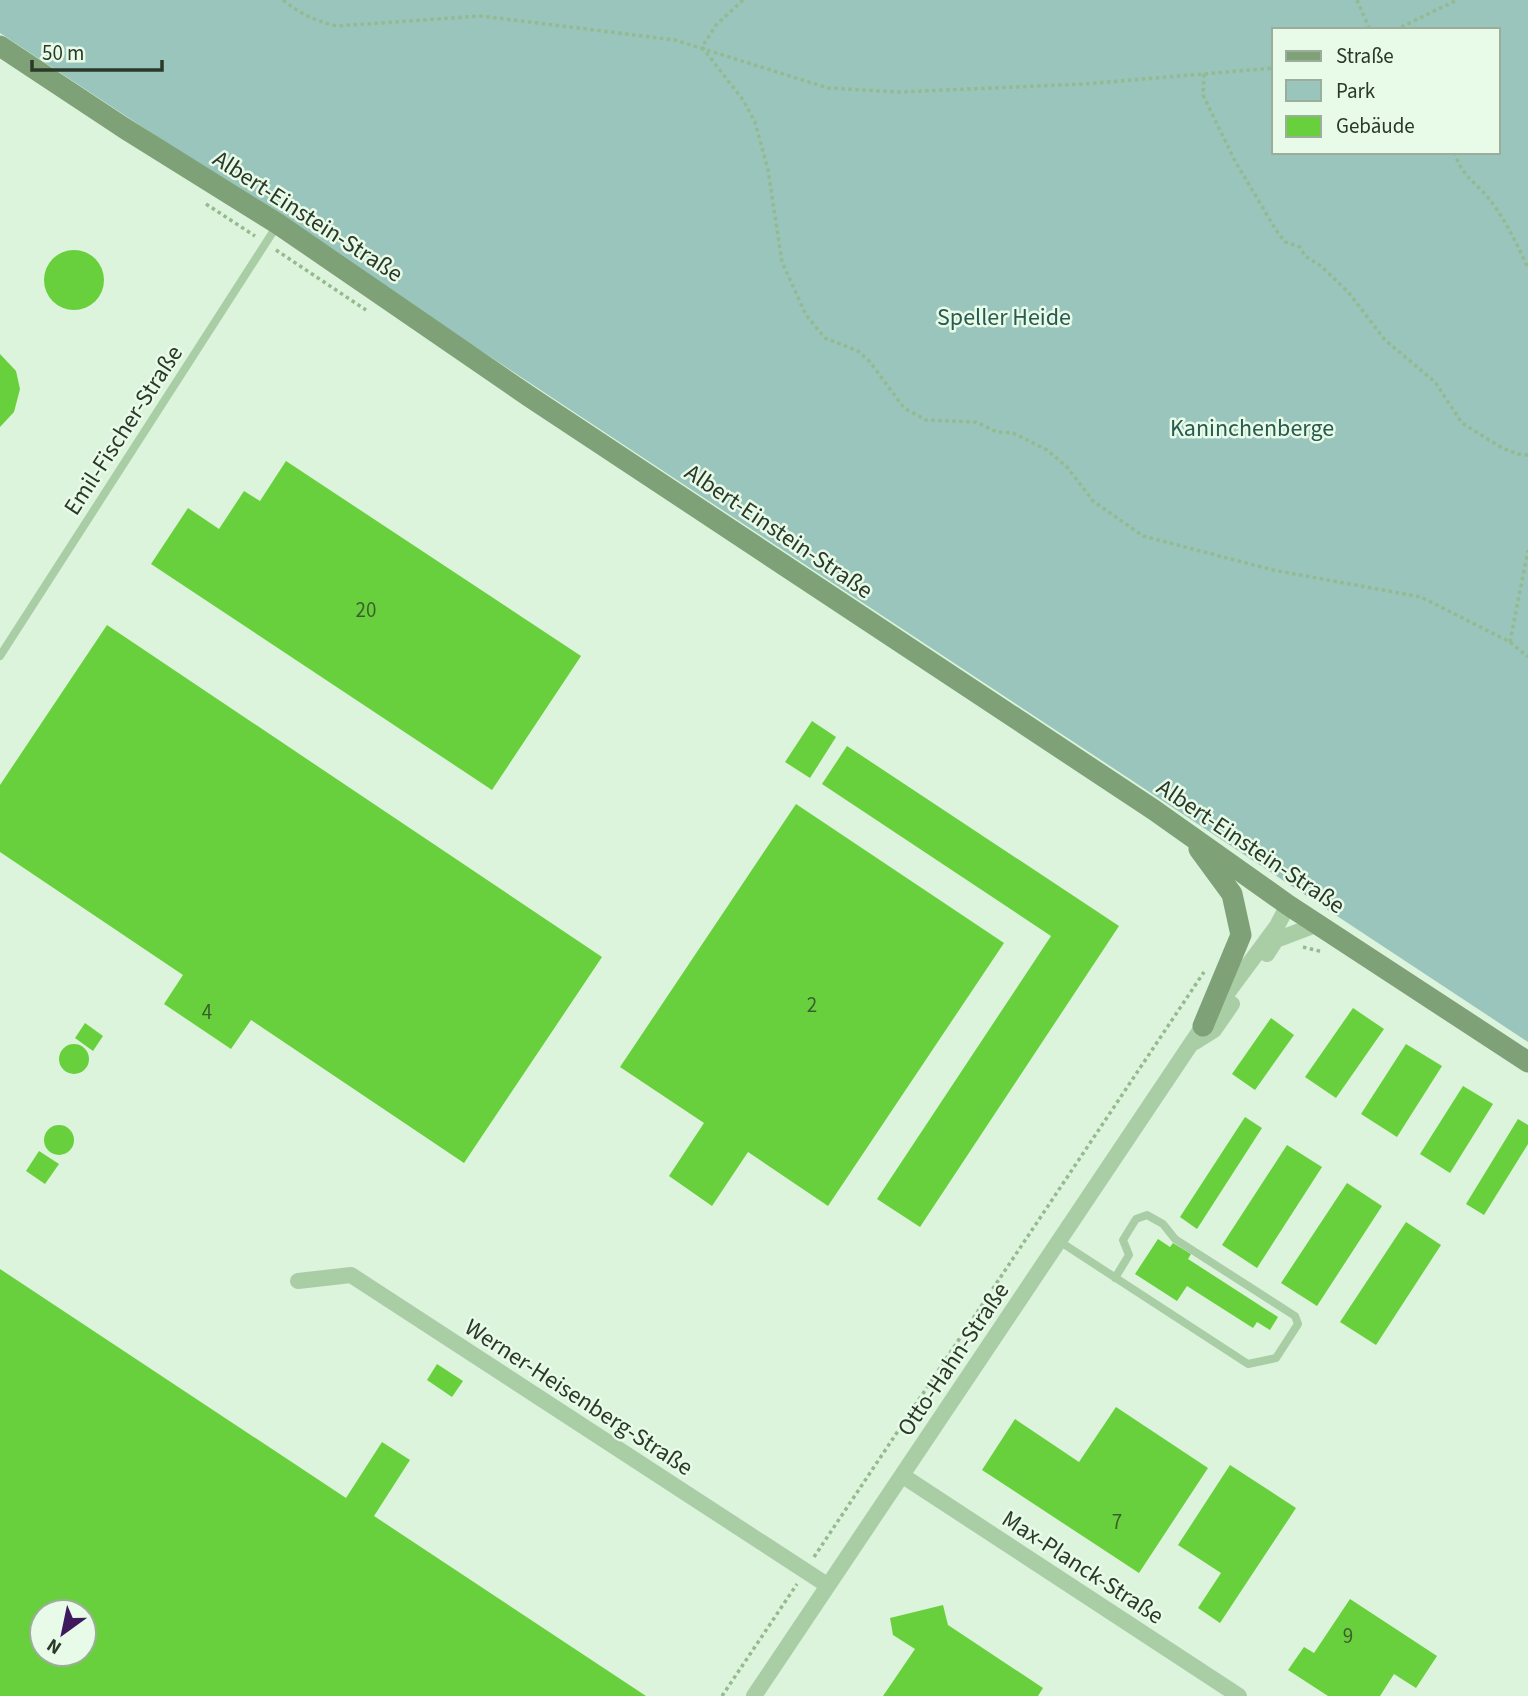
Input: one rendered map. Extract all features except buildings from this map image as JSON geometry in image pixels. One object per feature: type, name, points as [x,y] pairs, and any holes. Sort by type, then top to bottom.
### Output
[{"type":"main road","name":"Albert-Einstein-Straße","points":[[0,46],[124,128],[278,224],[530,397],[1187,834],[1288,905],[1528,1062]]},
{"type":"main road","points":[[1187,834],[1232,894],[1241,935],[1203,1026]]},
{"type":"street","name":"Otto-Hahn-Straße","points":[[754,1696],[1203,1026],[1277,926],[1288,905]]},
{"type":"street","name":"Otto-Hahn-Straße","points":[[1190,1046],[1214,1030],[1276,940],[1318,924]]},
{"type":"street","name":"Werner-Heisenberg-Straße","points":[[298,1280],[351,1275],[827,1585]]},
{"type":"street","name":"Max-Planck-Straße","points":[[903,1476],[1239,1696]]},
{"type":"lane","name":"Emil-Fischer-Straße","points":[[0,656],[278,224]]},
{"type":"lane","points":[[1059,1241],[1115,1278],[1248,1364],[1276,1359],[1298,1324],[1295,1316],[1175,1239],[1163,1224],[1147,1214],[1136,1219],[1124,1240],[1129,1255],[1115,1278]]},
{"type":"path","points":[[283,0],[315,21],[337,26],[481,16],[676,40],[828,88],[899,92],[1084,84],[1272,68]]},
{"type":"path","points":[[702,47],[716,25],[743,0]]},
{"type":"path","points":[[1357,0],[1369,28]]},
{"type":"path","points":[[1399,28],[1457,0]]},
{"type":"path","points":[[702,47],[743,100],[755,122],[768,170],[782,262],[806,315],[825,338],[858,351],[870,362],[904,408],[926,420],[976,422],[997,432],[1013,433],[1047,450],[1067,467],[1093,501],[1143,536],[1273,570],[1421,597],[1510,642],[1528,657]]},
{"type":"path","points":[[1204,74],[1203,95],[1208,106],[1235,161],[1285,242],[1300,247],[1305,256],[1321,266],[1349,293],[1385,340],[1435,382],[1462,423],[1502,448],[1528,455]]},
{"type":"path","points":[[1455,154],[1461,170],[1488,198],[1507,225],[1528,268]]},
{"type":"path","points":[[1510,642],[1528,550]]},
{"type":"path","points":[[722,1696],[1205,970]]},
{"type":"green space","name":"Kaninchenberge","points":[[0,0],[1528,0],[1528,1042],[0,33]]},
{"type":"park label","name":"Speller Heide","points":[[1004,317]]}]
